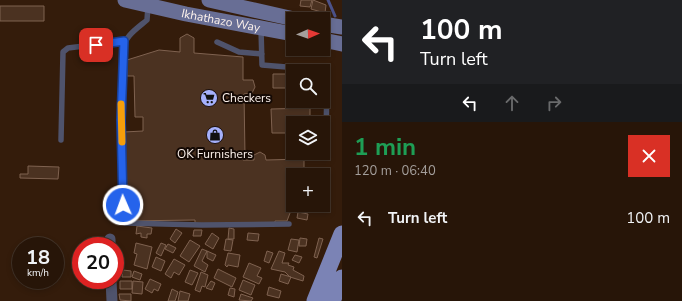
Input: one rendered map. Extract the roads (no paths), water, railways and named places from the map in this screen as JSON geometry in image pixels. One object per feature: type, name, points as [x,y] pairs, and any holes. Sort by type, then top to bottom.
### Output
[{"type":"main road","points":[[315,301],[342,234]]},
{"type":"main road","points":[[332,301],[342,278]]},
{"type":"street","name":"Ikhathazo Way","points":[[125,0],[149,2],[186,14],[286,33]]},
{"type":"street","name":"Ikhathazo Way","points":[[209,0],[286,17]]},
{"type":"street","points":[[330,25],[342,27]]},
{"type":"street","points":[[330,41],[342,44]]},
{"type":"street","points":[[111,289],[112,301]]},
{"type":"lane","points":[[149,2],[147,20],[131,32],[124,41],[121,120],[124,220],[128,224],[289,224]]},
{"type":"lane","points":[[261,12],[262,65],[323,70],[327,73],[326,116]]},
{"type":"lane","points":[[61,140],[63,52],[68,48],[124,41]]},
{"type":"lane","points":[[217,42],[239,52],[262,54]]},
{"type":"waterway","points":[[328,0],[335,16]]},
{"type":"place","name":"Checkers","points":[[209,98]]},
{"type":"place","name":"OK Furnishers","points":[[215,135]]}]
